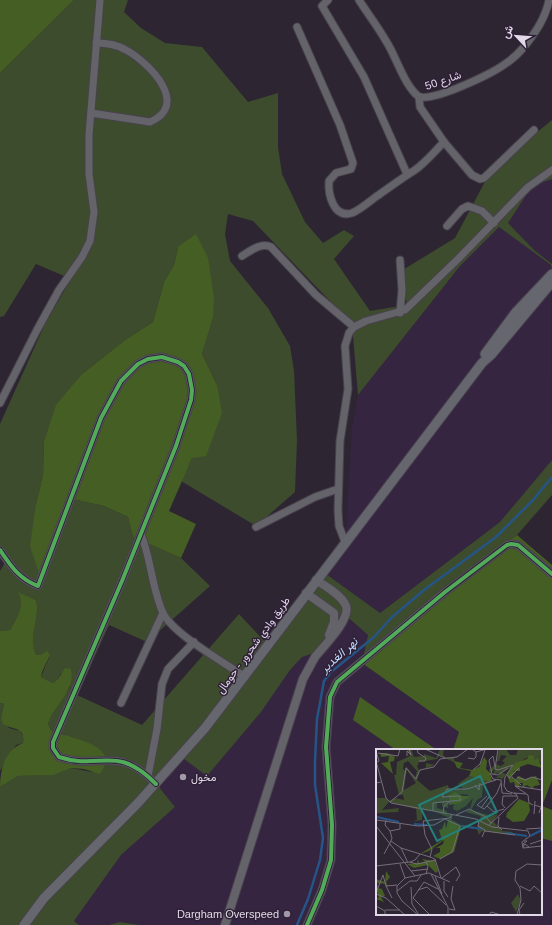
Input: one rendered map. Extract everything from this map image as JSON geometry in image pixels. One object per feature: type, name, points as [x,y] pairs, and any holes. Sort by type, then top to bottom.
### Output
[{"type":"main road","name":"طريق وادي شحرور - حومال","points":[[24,925],[44,898],[156,784],[205,728],[245,677],[306,593],[552,274]]},
{"type":"main road","name":"طريق وادي شحرور - حومال","points":[[519,315],[552,282]]},
{"type":"street","points":[[0,403],[59,290],[78,264],[90,241],[94,212],[88,165],[100,0]]},
{"type":"street","points":[[328,0],[322,6],[364,77],[407,174]]},
{"type":"street","name":"شارع 50","points":[[359,0],[387,42],[409,85],[419,97],[426,98],[441,94],[504,65],[523,48],[534,33],[544,15],[548,0]]},
{"type":"street","points":[[297,27],[340,125],[353,163],[351,169],[336,173],[329,181],[329,189],[336,208],[344,214],[352,213],[416,169],[444,142]]},
{"type":"street","points":[[91,114],[150,122],[162,114],[167,97],[157,75],[141,60],[125,49],[114,44],[96,43]]},
{"type":"street","points":[[419,97],[420,107],[444,142],[472,175],[480,179],[484,178],[534,130]]},
{"type":"street","points":[[345,542],[338,520],[338,489],[340,441],[348,389],[344,346],[347,337],[354,327],[372,318],[400,313],[418,299],[528,187],[552,170]]},
{"type":"street","points":[[447,226],[462,209],[468,206],[482,211],[494,223]]},
{"type":"street","points":[[242,256],[264,245],[270,247],[316,295],[354,327]]},
{"type":"street","points":[[400,260],[402,290],[400,313]]},
{"type":"street","points":[[0,550],[17,574],[26,581],[38,586],[101,418],[121,380],[138,364],[155,357],[162,357],[178,362],[184,366],[190,380],[191,400],[176,446],[141,534],[56,733],[53,748],[59,757],[66,759],[124,761],[148,776],[156,784]]},
{"type":"street","points":[[256,527],[315,497],[338,489]]},
{"type":"street","points":[[141,534],[163,613],[175,628],[245,677]]},
{"type":"street","points":[[307,925],[322,890],[331,860],[332,825],[326,747],[330,697],[338,682],[444,592],[507,545],[518,545],[552,574]]},
{"type":"street","points":[[225,925],[271,785],[297,696],[308,669],[342,623],[346,614],[347,607],[339,597],[316,580]]},
{"type":"street","points":[[306,593],[334,613],[334,622],[326,643]]},
{"type":"street","points":[[121,703],[163,613]]},
{"type":"street","points":[[148,776],[157,729],[162,684],[168,669],[194,642]]},
{"type":"shaded area","points":[[552,179],[551,264],[534,250],[508,223],[532,186]]},
{"type":"shaded area","points":[[499,226],[551,265],[552,460],[500,522],[380,613],[326,574],[345,550],[352,426],[358,395],[460,266]]},
{"type":"shaded area","points":[[343,613],[368,635],[362,663],[459,732],[453,749],[436,749],[360,698],[353,720],[395,749],[376,749],[376,915],[542,915],[542,838],[552,841],[552,907],[550,913],[552,925],[140,925],[126,922],[109,925],[79,925],[74,921],[121,855],[175,807],[159,787],[185,759],[207,776],[261,712],[290,670],[302,657],[314,653]]},
{"type":"green space","points":[[0,0],[74,0],[0,73]]},
{"type":"green space","points":[[74,0],[128,0],[124,12],[141,28],[165,43],[202,47],[248,102],[278,93],[278,147],[282,174],[305,222],[323,243],[344,230],[354,236],[334,259],[370,311],[407,305],[401,271],[455,238],[488,176],[525,142],[552,120],[552,179],[532,186],[508,223],[534,250],[552,264],[552,271],[551,265],[499,227],[460,266],[358,395],[352,324],[253,221],[228,214],[225,234],[230,261],[268,308],[290,346],[294,371],[297,440],[295,492],[256,526],[181,481],[192,458],[217,385],[202,354],[213,318],[178,247],[174,265],[164,282],[153,322],[125,340],[82,374],[44,442],[43,475],[36,504],[43,584],[72,499],[104,506],[128,517],[133,537],[181,558],[210,586],[147,642],[109,625],[77,695],[142,725],[239,614],[266,643],[326,574],[380,613],[500,522],[552,460],[552,495],[517,535],[432,596],[362,663],[368,635],[343,613],[314,653],[302,657],[290,670],[261,712],[207,776],[184,759],[159,787],[175,807],[121,855],[74,921],[79,925],[0,925],[0,787],[18,776],[46,775],[71,768],[92,772],[101,751],[83,741],[51,730],[48,724],[50,718],[70,687],[61,673],[58,679],[53,683],[41,677],[50,655],[35,655],[33,648],[32,641],[37,614],[36,600],[19,593],[21,603],[15,621],[10,630],[0,631],[0,571],[6,561],[0,545],[0,424],[45,324],[71,279],[36,264],[4,316],[0,317],[0,73]]},
{"type":"green space","points":[[196,234],[208,258],[214,298],[213,318],[202,354],[217,385],[222,413],[206,456],[192,458],[169,511],[196,524],[181,558],[133,537],[128,517],[104,506],[72,499],[43,585],[30,546],[36,504],[43,475],[44,442],[56,405],[82,374],[125,340],[153,322],[164,282],[174,265],[178,247]]},
{"type":"green space","points":[[517,535],[552,565],[552,780],[542,806],[542,749],[453,749],[459,732],[362,663],[432,596]]},
{"type":"green space","points":[[18,592],[36,600],[37,614],[33,634],[34,648],[36,655],[41,655],[47,651],[50,655],[41,677],[53,683],[58,679],[65,668],[71,669],[72,677],[68,691],[48,724],[51,730],[89,743],[102,751],[106,761],[100,774],[84,769],[71,768],[53,775],[18,776],[0,787],[1,774],[8,755],[17,746],[23,743],[22,734],[20,731],[3,724],[1,718],[4,704],[0,703],[0,631],[10,630],[19,612],[21,602]]},
{"type":"green space","points":[[360,697],[436,749],[395,749],[353,720]]},
{"type":"green space","points":[[0,703],[4,704],[1,718],[9,728],[20,731],[23,736],[23,743],[16,745],[0,771]]},
{"type":"green space","points":[[542,806],[552,810],[552,841],[542,838]]},
{"type":"green space","points":[[120,922],[140,925],[109,925]]},
{"type":"waterway","name":"نهر الغدير","points":[[297,925],[308,899],[320,860],[323,838],[315,785],[315,761],[317,719],[324,681],[331,672],[374,637],[391,618],[424,590],[496,537],[533,500],[552,477]]},
{"type":"cycle path","points":[[0,550],[12,567],[21,576],[38,586],[101,418],[121,381],[138,364],[148,359],[162,357],[178,362],[184,366],[189,374],[192,390],[191,400],[176,446],[122,581],[53,742],[53,748],[59,757],[86,761],[119,761],[130,764],[156,784]]},
{"type":"cycle path","points":[[307,925],[322,890],[331,860],[332,825],[326,747],[330,697],[337,682],[445,592],[507,545],[518,545],[552,574]]},
{"type":"place","name":"مخول","points":[[183,777]]},
{"type":"place","name":"Dargham Overspeed","points":[[287,914]]}]
